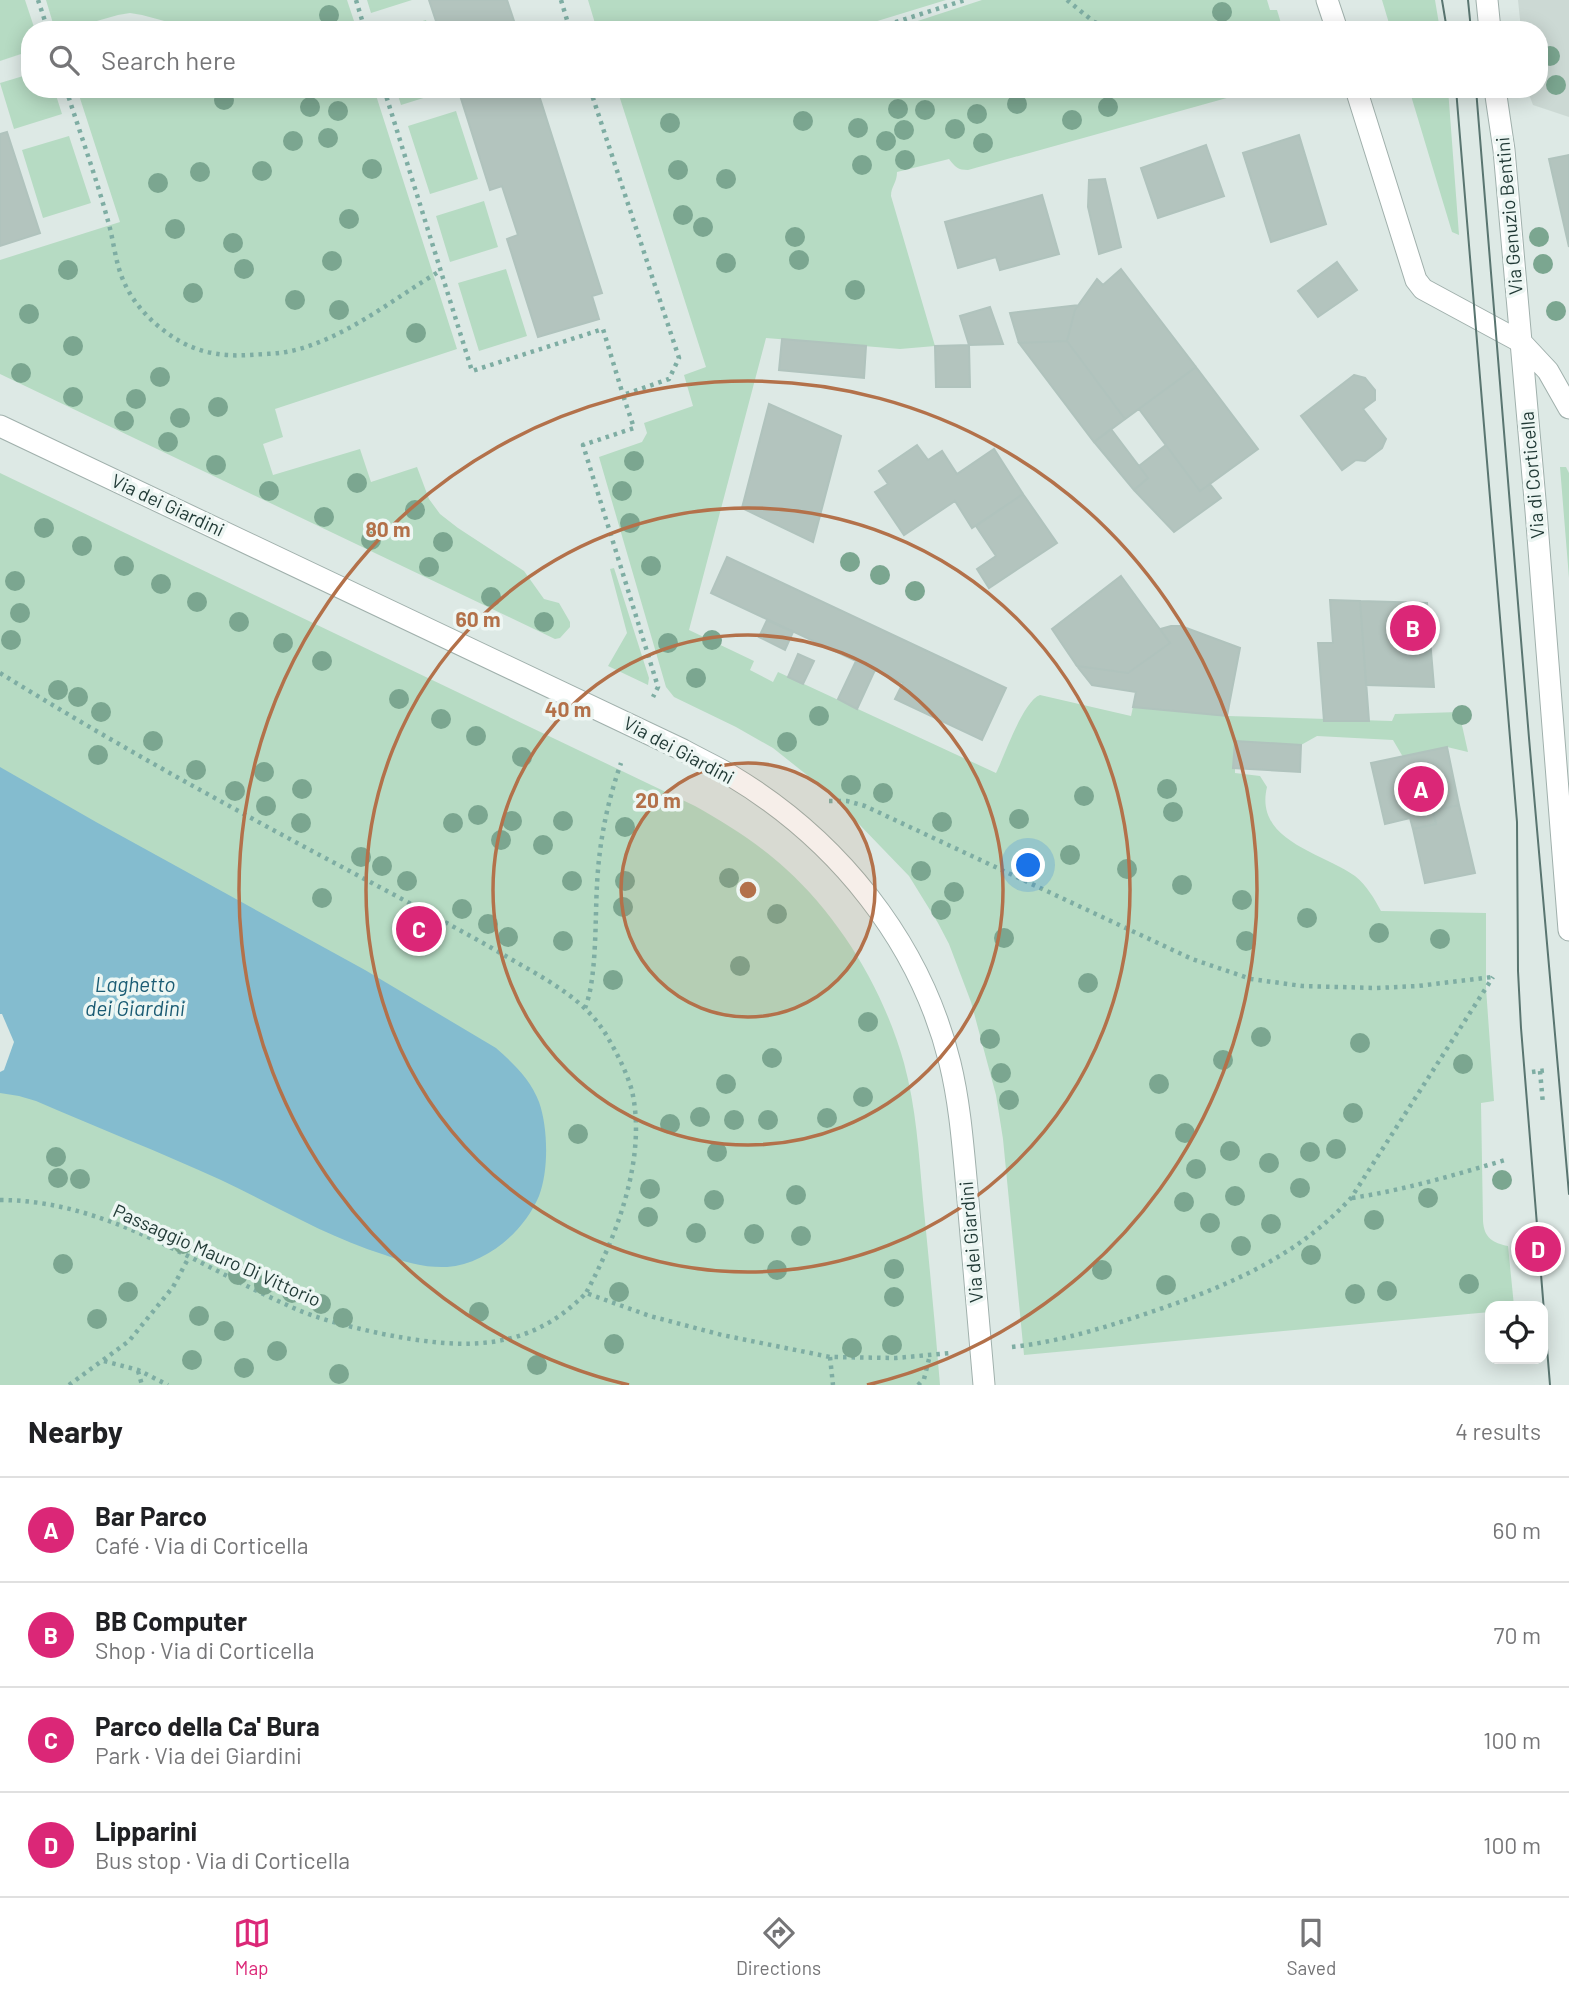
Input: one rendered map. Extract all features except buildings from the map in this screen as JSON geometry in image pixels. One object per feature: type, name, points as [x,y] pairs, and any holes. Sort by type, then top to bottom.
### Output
[{"type":"street","points":[[1328,0],[1334,21]]},
{"type":"street","points":[[1487,0],[1489,21]]},
{"type":"street","points":[[1359,98],[1416,280],[1423,289],[1521,342],[1548,371],[1569,408]]},
{"type":"street","name":"Via Genuzio Bentini","points":[[1496,98],[1504,150],[1521,342]]},
{"type":"street","name":"Via di Corticella","points":[[1521,342],[1563,772],[1569,930]]},
{"type":"street","name":"Via dei Giardini","points":[[0,426],[683,750],[731,776],[773,805],[836,858],[886,919],[907,954],[939,1028],[950,1064],[963,1150],[984,1385]]},
{"type":"path","points":[[38,0],[45,21]]},
{"type":"path","points":[[356,0],[363,21]]},
{"type":"path","points":[[561,0],[567,21]]},
{"type":"path","points":[[899,21],[965,0]]},
{"type":"path","points":[[1067,0],[1093,21]]},
{"type":"path","points":[[69,98],[108,220],[118,267],[125,285],[146,315],[164,332],[196,349],[239,356],[288,351],[335,334],[440,271]]},
{"type":"path","points":[[387,98],[472,371],[603,329],[634,428],[583,445],[658,687],[653,697]]},
{"type":"path","points":[[593,98],[679,358],[669,379],[623,395]]},
{"type":"path","name":"Passaggio Mauro Di Vittorio","points":[[0,673],[231,807],[496,951],[558,988],[584,1008],[607,1036],[632,1091],[637,1136],[631,1172],[615,1231],[601,1266],[586,1293],[554,1321],[521,1335],[473,1345],[447,1344],[364,1330],[289,1307],[189,1257],[94,1215],[42,1203],[0,1200]]},
{"type":"path","points":[[584,1008],[591,986],[599,852],[606,812],[621,763]]},
{"type":"path","points":[[829,801],[847,801],[865,806],[1192,959],[1251,979],[1302,986],[1376,988],[1493,977],[1351,1198],[1331,1220],[1306,1240],[1249,1273],[1203,1294],[1103,1328],[1016,1346]]},
{"type":"path","points":[[1532,1072],[1548,1070]]},
{"type":"path","points":[[1540,1071],[1543,1104]]},
{"type":"path","points":[[1351,1198],[1427,1183],[1506,1160]]},
{"type":"path","points":[[69,1385],[129,1340],[173,1287],[189,1257]]},
{"type":"path","points":[[586,1293],[650,1316],[722,1335],[830,1357],[884,1358],[943,1353]]},
{"type":"path","points":[[918,1385],[923,1380],[930,1355]]},
{"type":"path","points":[[830,1357],[834,1385]]},
{"type":"path","points":[[103,1360],[138,1370],[168,1385]]},
{"type":"path","points":[[138,1370],[142,1385]]},
{"type":"shaded area","points":[[1518,0],[1569,0],[1569,117],[1533,105],[1530,98],[1548,98],[1548,21],[1520,21]]},
{"type":"green space","points":[[0,0],[25,0],[32,21],[21,21],[21,54],[0,61]]},
{"type":"green space","points":[[46,0],[347,0],[354,21],[164,21],[130,13],[97,21],[52,21]]},
{"type":"green space","points":[[367,0],[412,0],[371,13]]},
{"type":"green space","points":[[588,0],[946,0],[877,21],[594,21]]},
{"type":"green space","points":[[982,0],[1267,0],[1270,10],[1277,10],[1280,21],[918,21]]},
{"type":"green space","points":[[1382,0],[1435,0],[1438,21],[1388,21]]},
{"type":"green space","points":[[21,77],[21,98],[57,98],[62,114],[14,129],[0,83]]},
{"type":"green space","points":[[80,98],[377,98],[457,349],[275,409],[283,437],[263,444],[273,475],[360,449],[371,482],[417,467],[429,499],[440,514],[524,571],[544,599],[559,603],[570,622],[570,627],[560,638],[555,639],[0,374],[0,260],[120,222]]},
{"type":"green space","points":[[399,98],[423,98],[401,105]]},
{"type":"green space","points":[[620,98],[1227,98],[968,170],[957,168],[949,159],[897,172],[891,196],[935,346],[900,349],[766,338],[689,630],[754,661],[750,670],[773,682],[778,672],[996,773],[1027,707],[1040,695],[1131,716],[1133,707],[1227,716],[1392,721],[1395,714],[1459,712],[1468,752],[1447,747],[1403,757],[1393,740],[1317,736],[1301,745],[1235,741],[1235,773],[1260,776],[1267,787],[1266,805],[1271,820],[1280,833],[1355,876],[1370,892],[1381,911],[1486,913],[1486,988],[1494,1101],[1481,1103],[1483,1221],[1485,1232],[1490,1239],[1508,1246],[1514,1301],[1485,1301],[1485,1312],[1024,1355],[1003,1139],[996,1095],[971,1002],[938,923],[909,876],[827,791],[773,748],[674,697],[666,687],[599,457],[642,442],[647,433],[644,423],[693,406],[684,375],[706,367]]},
{"type":"green space","points":[[1412,98],[1449,98],[1459,235],[1452,232]]},
{"type":"green space","points":[[456,111],[478,179],[430,194],[408,126]]},
{"type":"green space","points":[[69,136],[91,203],[43,218],[22,150]]},
{"type":"green space","points":[[484,201],[498,247],[450,262],[436,216]]},
{"type":"green space","points":[[506,269],[527,336],[479,351],[458,283]]},
{"type":"green space","points":[[1560,467],[1566,467],[1569,473],[1569,578]]},
{"type":"green space","points":[[0,473],[695,806],[742,835],[786,869],[825,910],[858,958],[885,1009],[904,1063],[916,1131],[940,1385],[0,1385]]},
{"type":"green space","points":[[614,568],[649,678],[648,685],[608,666],[627,633],[610,569]]},
{"type":"water","name":"Laghetto dei Giardini","points":[[0,767],[365,970],[496,1048],[521,1072],[536,1094],[546,1136],[542,1186],[524,1222],[502,1244],[462,1265],[439,1267],[408,1262],[343,1239],[221,1180],[36,1101],[0,1093]]},
{"type":"pier","points":[[0,1014],[14,1042],[4,1070],[0,1072]]},
{"type":"tram line","points":[[1442,0],[1446,21]]},
{"type":"tram line","points":[[1468,0],[1470,21]]},
{"type":"tram line","points":[[1457,98],[1517,822],[1521,1028],[1550,1385]]},
{"type":"tram line","points":[[1477,98],[1569,1194]]},
{"type":"place","name":"BB Computer","points":[[1413,628]]},
{"type":"place","name":"Bar Parco","points":[[1421,789]]},
{"type":"place","name":"Parco della Ca' Bura","points":[[419,929]]},
{"type":"place","name":"Lipparini","points":[[1538,1249]]}]
